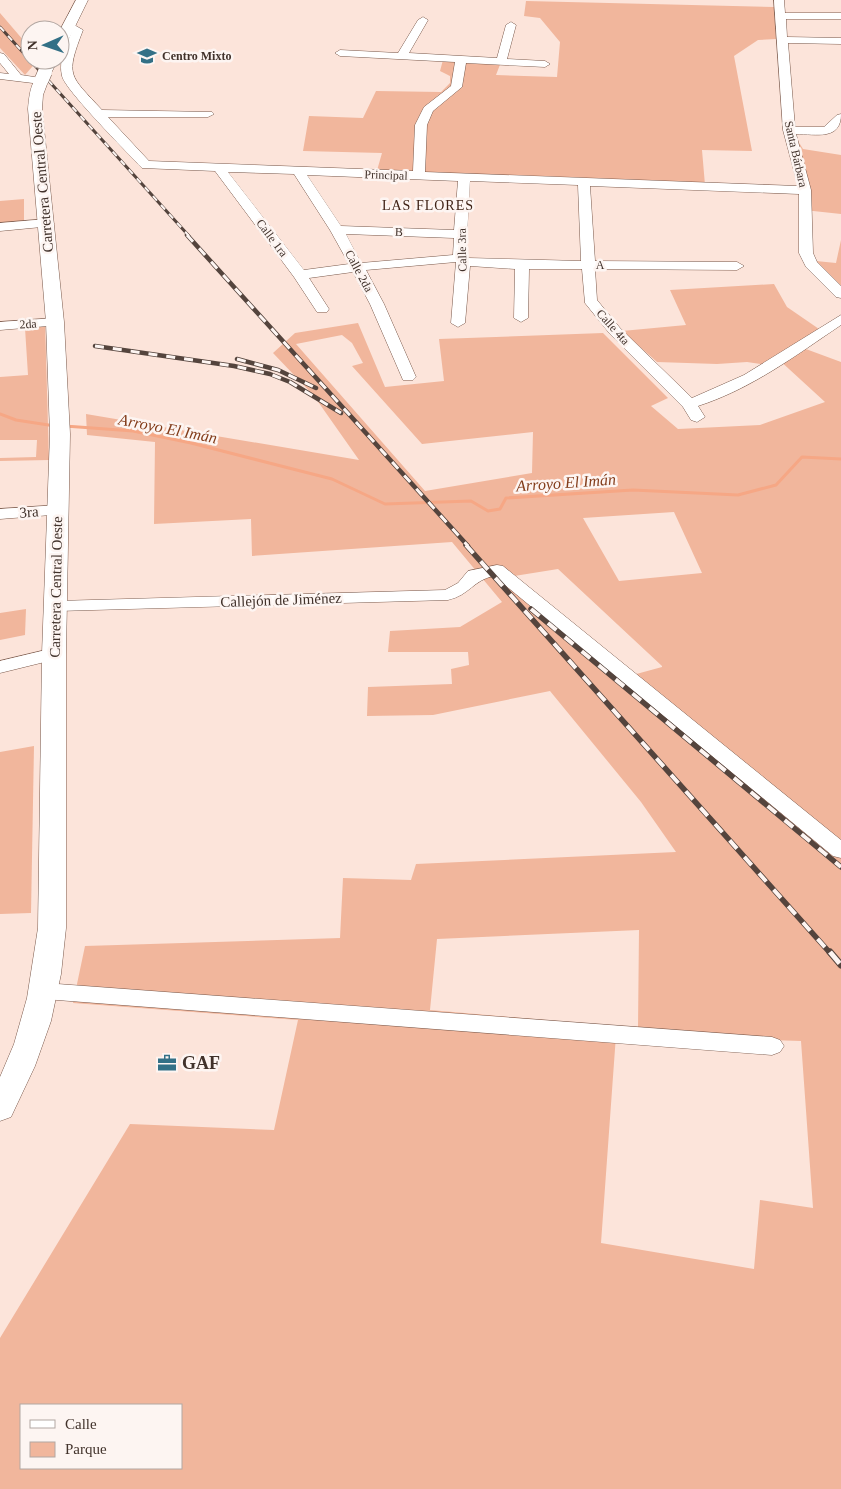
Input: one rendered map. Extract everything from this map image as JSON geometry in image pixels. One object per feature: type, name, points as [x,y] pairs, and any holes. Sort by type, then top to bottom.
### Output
[{"type":"main road","points":[[70,23],[82,0]]},
{"type":"main road","name":"Carretera Central Oeste","points":[[0,1109],[16,1075],[44,991],[50,961],[55,703],[54,654],[57,606],[60,428],[55,322],[35,106],[36,95],[45,73]]},
{"type":"street","name":"Santa Bárbara","points":[[779,0],[789,130],[805,190],[806,253],[811,264],[841,294]]},
{"type":"street","points":[[780,16],[841,16]]},
{"type":"street","points":[[404,57],[403,54],[423,20]]},
{"type":"street","points":[[501,62],[511,25]]},
{"type":"street","name":"Principal","points":[[70,26],[78,30],[70,52]]},
{"type":"street","points":[[782,40],[841,41]]},
{"type":"street","points":[[340,53],[545,64]]},
{"type":"street","points":[[0,56],[17,77]]},
{"type":"street","points":[[419,176],[421,125],[428,109],[456,87],[461,60]]},
{"type":"street","name":"Principal","points":[[65,70],[69,81],[96,113],[146,165],[805,190]]},
{"type":"street","points":[[0,76],[17,77],[45,73]]},
{"type":"street","points":[[96,113],[208,114]]},
{"type":"street","points":[[789,130],[825,131],[831,129],[841,117]]},
{"type":"street","name":"Calle 1ra","points":[[219,168],[300,275],[322,309]]},
{"type":"street","name":"Calle 2da","points":[[299,172],[337,230],[357,267],[388,326],[408,377]]},
{"type":"street","name":"Calle 3ra","points":[[458,323],[464,178]]},
{"type":"street","name":"Calle 4ta","points":[[584,182],[590,300],[615,331],[689,404],[697,417]]},
{"type":"street","points":[[0,227],[47,224]]},
{"type":"street","name":"B","points":[[337,230],[461,234]]},
{"type":"street","name":"A","points":[[300,275],[357,267],[461,260],[522,265],[737,266]]},
{"type":"street","points":[[521,318],[522,265]]},
{"type":"street","points":[[689,404],[717,396],[841,319]]},
{"type":"street","name":"2da","points":[[0,326],[55,322]]},
{"type":"street","name":"3ra","points":[[0,514],[58,510]]},
{"type":"street","name":"Callejón de Jiménez","points":[[57,606],[448,595],[464,587],[474,575],[497,570],[841,851]]},
{"type":"street","points":[[0,667],[54,654]]},
{"type":"street","points":[[44,991],[772,1046]]},
{"type":"green space","points":[[526,1],[774,7],[776,39],[758,40],[734,56],[752,151],[702,150],[705,185],[376,174],[382,153],[303,151],[309,116],[363,118],[376,91],[441,92],[450,83],[450,76],[440,71],[443,60],[501,62],[496,75],[557,77],[560,42],[540,18],[524,16]]},
{"type":"green space","points":[[0,13],[20,36],[20,70],[0,48]]},
{"type":"green space","points":[[20,70],[29,70],[25,75]]},
{"type":"green space","points":[[793,133],[803,149],[841,155],[841,214],[804,210]]},
{"type":"green space","points":[[24,199],[24,222],[0,223],[0,201]]},
{"type":"green space","points":[[841,240],[841,288],[816,261],[836,263]]},
{"type":"green space","points":[[774,284],[787,307],[819,329],[795,345],[841,362],[841,1489],[0,1489],[0,1338],[130,1124],[274,1130],[298,1020],[73,1003],[85,946],[340,938],[343,878],[411,880],[416,864],[676,852],[641,802],[550,691],[433,715],[367,716],[368,687],[452,684],[451,669],[469,665],[468,652],[388,652],[390,631],[460,627],[502,602],[452,542],[252,556],[251,519],[154,524],[155,442],[87,435],[86,414],[359,460],[314,396],[273,353],[295,333],[358,323],[385,387],[444,381],[439,339],[603,333],[668,398],[651,406],[678,429],[760,425],[825,402],[777,358],[767,365],[747,362],[717,364],[657,362],[622,331],[686,325],[670,290]],"holes":[[[342,335],[352,343],[363,363],[352,366],[422,444],[533,432],[532,473],[425,491],[296,344]],[[674,512],[702,573],[619,581],[583,518]],[[558,569],[662,667],[629,676],[508,577]],[[639,930],[638,1028],[430,1010],[437,939]],[[616,1035],[801,1041],[813,1208],[760,1200],[754,1269],[601,1243]]]},
{"type":"green space","points":[[45,322],[49,460],[0,461],[0,458],[36,457],[37,440],[0,440],[0,377],[28,375],[25,328]]},
{"type":"green space","points":[[26,609],[25,635],[0,640],[0,613]]},
{"type":"green space","points":[[34,746],[31,913],[0,914],[0,752]]},
{"type":"waterway","name":"Arroyo El Imán","points":[[0,414],[16,420],[55,426]]},
{"type":"waterway","name":"Arroyo El Imán","points":[[65,426],[133,431],[191,443],[332,479],[385,504],[471,501],[488,511],[500,509],[506,498],[633,490],[738,495],[776,485],[802,457],[841,459]]},
{"type":"railway","points":[[0,27],[189,236]]},
{"type":"railway","points":[[187,235],[468,546]]},
{"type":"railway","points":[[95,346],[234,366],[270,374],[290,382],[341,413]]},
{"type":"railway","points":[[237,359],[278,370],[316,388]]},
{"type":"railway","points":[[466,545],[831,954]]},
{"type":"railway","points":[[531,609],[841,867]]},
{"type":"railway","points":[[830,952],[841,965]]},
{"type":"place","name":"Centro Mixto","points":[[147,56]]},
{"type":"place","name":"GAF","points":[[167,1063]]},
{"type":"district","name":"LAS FLORES","points":[[428,205]]}]
